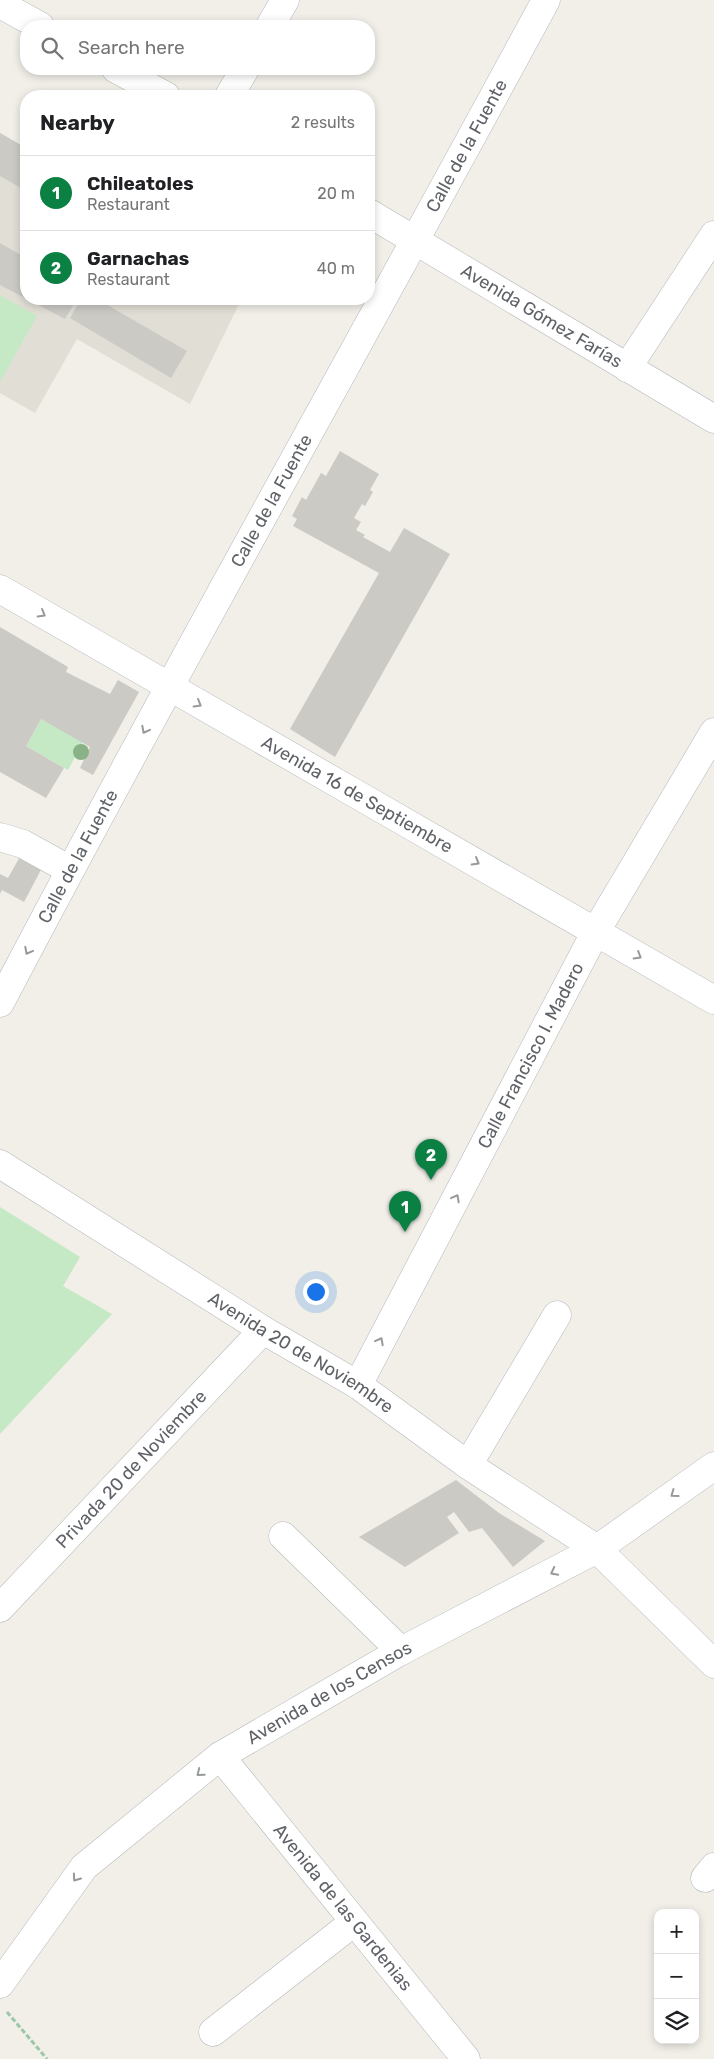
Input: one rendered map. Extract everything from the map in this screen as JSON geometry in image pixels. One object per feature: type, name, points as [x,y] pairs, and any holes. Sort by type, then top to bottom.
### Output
[{"type":"street","points":[[273,20],[285,0]]},
{"type":"street","name":"Calle de la Fuente","points":[[0,1003],[168,687],[416,241],[546,0]]},
{"type":"street","points":[[0,4],[29,20]]},
{"type":"street","points":[[127,75],[155,90]]},
{"type":"street","points":[[233,90],[241,75]]},
{"type":"street","name":"Avenida Gómez Farías","points":[[375,217],[714,419]]},
{"type":"street","points":[[627,368],[714,236]]},
{"type":"street","name":"Avenida 16 de Septiembre","points":[[0,589],[714,1000]]},
{"type":"street","name":"Calle Francisco I. Madero","points":[[358,1384],[596,931],[714,732]]},
{"type":"street","points":[[0,837],[23,844],[70,870]]},
{"type":"street","name":"Avenida 20 de Noviembre","points":[[0,1164],[263,1330],[358,1384],[468,1465],[597,1549],[714,1664]]},
{"type":"street","points":[[468,1465],[557,1315]]},
{"type":"street","name":"Privada 20 de Noviembre","points":[[0,1608],[263,1330]]},
{"type":"street","name":"Avenida de los Censos","points":[[0,1984],[84,1867],[220,1756],[401,1651],[597,1549],[713,1469]]},
{"type":"street","points":[[282,1536],[401,1651]]},
{"type":"street","name":"Avenida de las Gardenias","points":[[220,1756],[466,2059]]},
{"type":"street","points":[[214,2032],[354,1922]]},
{"type":"path","points":[[6,2011],[47,2059]]},
{"type":"shaded area","points":[[0,133],[20,145],[20,305],[239,305],[190,404],[77,339],[35,413],[0,393]]},
{"type":"green space","points":[[0,295],[37,316],[0,382]]},
{"type":"green space","points":[[41,719],[83,742],[68,770],[26,746]]},
{"type":"green space","points":[[0,1207],[80,1257],[63,1286],[112,1314],[0,1434]]},
{"type":"building","points":[[0,133],[20,145],[20,188],[0,176]]},
{"type":"building","points":[[0,243],[20,255],[20,296],[0,285]]},
{"type":"building","points":[[38,305],[73,305],[65,319]]},
{"type":"building","points":[[78,305],[107,305],[187,351],[171,378],[70,318]]},
{"type":"building","points":[[340,451],[379,474],[370,490],[373,492],[365,506],[362,504],[354,518],[361,522],[356,530],[365,535],[363,537],[390,552],[404,528],[450,554],[335,757],[290,729],[379,573],[293,526],[297,519],[292,516],[302,497],[306,500],[321,473],[326,476]]},
{"type":"building","points":[[0,627],[68,667],[66,672],[110,694],[118,680],[139,692],[93,775],[80,768],[90,747],[41,719],[26,746],[64,768],[46,798],[0,772]]},
{"type":"building","points":[[21,855],[43,866],[24,902],[2,890],[0,894],[0,874],[8,878]]},
{"type":"building","points":[[456,1480],[499,1513],[545,1541],[513,1567],[482,1528],[469,1532],[454,1512],[447,1517],[459,1533],[405,1567],[359,1537]]},
{"type":"place","name":"Garnachas","points":[[431,1180]]},
{"type":"place","name":"Chileatoles","points":[[405,1232]]}]
